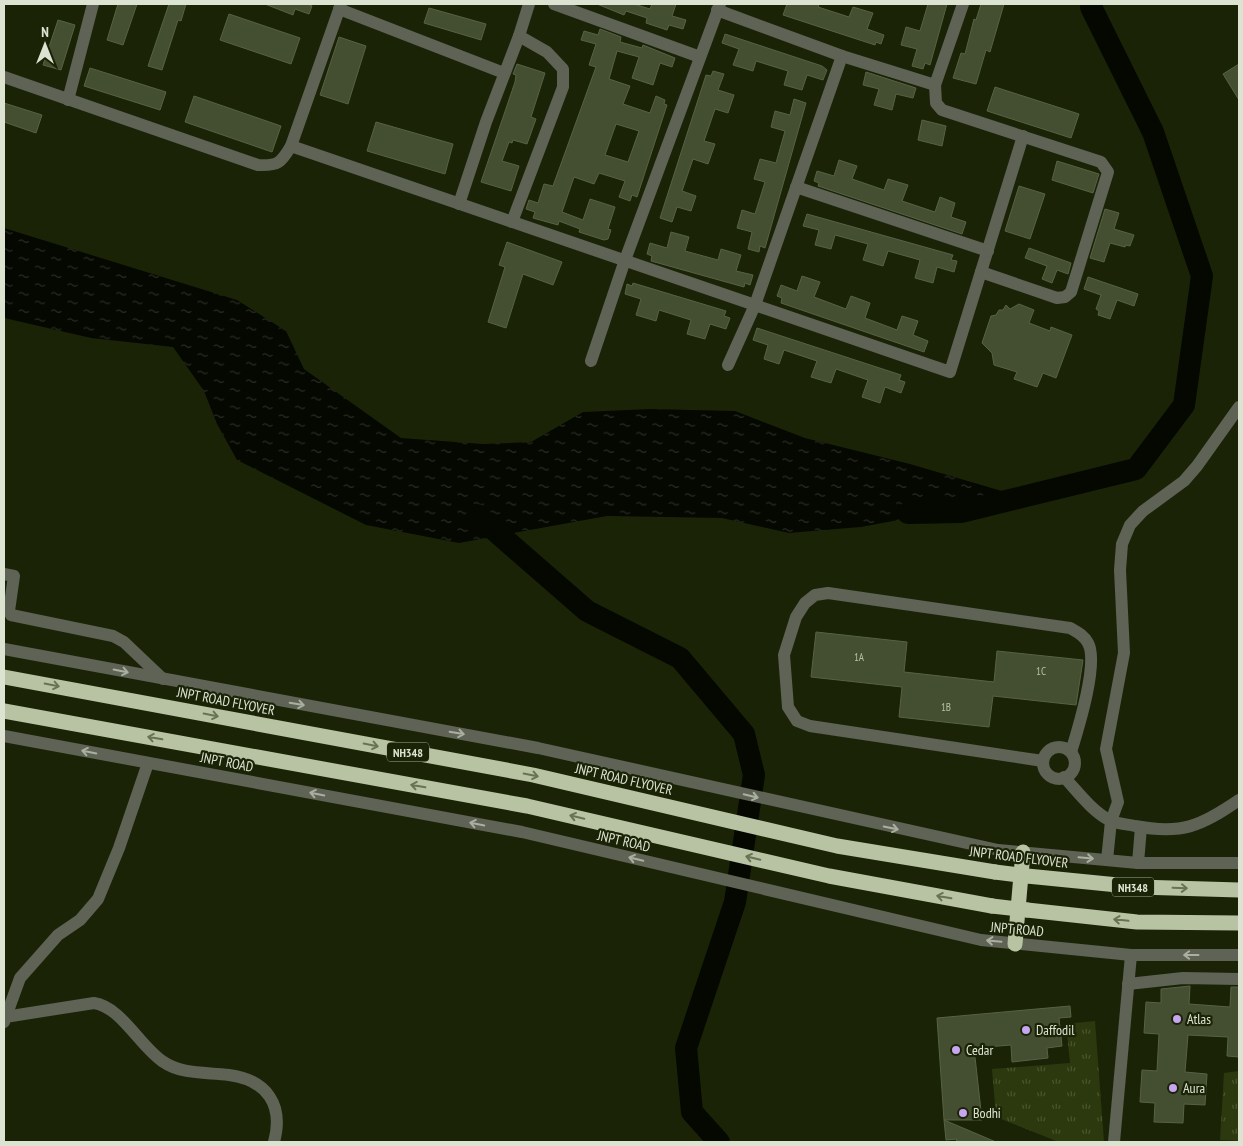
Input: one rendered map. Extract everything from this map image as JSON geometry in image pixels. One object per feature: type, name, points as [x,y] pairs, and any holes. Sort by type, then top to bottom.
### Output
[{"type":"highway","name":"JNPT ROAD FLYOVER","points":[[4,676],[533,775],[809,839],[995,872],[1138,887],[1239,890]]},
{"type":"highway","name":"NH348","points":[[4,711],[528,806],[800,869],[992,906],[1137,922],[1239,923]]},
{"type":"highway","points":[[1015,944],[1023,852]]},
{"type":"street","points":[[68,100],[93,4]]},
{"type":"street","points":[[458,204],[529,4]]},
{"type":"street","points":[[554,4],[700,57]]},
{"type":"street","points":[[963,4],[935,85],[936,103],[942,110],[1101,162],[1108,172],[1072,292],[1065,297],[1057,298],[981,272]]},
{"type":"street","points":[[4,77],[258,165],[270,166],[282,161],[291,146],[340,6],[504,73]]},
{"type":"street","points":[[591,361],[624,260],[719,7],[842,56],[935,85]]},
{"type":"street","points":[[512,222],[563,87],[563,69],[547,52],[519,36]]},
{"type":"street","points":[[728,366],[756,305],[842,56]]},
{"type":"street","points":[[291,146],[950,372],[1023,136]]},
{"type":"street","points":[[796,187],[988,251]]},
{"type":"street","points":[[1108,860],[1111,822],[1118,802],[1106,749],[1124,654],[1120,570],[1122,544],[1130,525],[1143,511],[1184,481],[1197,466],[1239,407]]},
{"type":"street","points":[[4,574],[14,576],[9,611],[11,615],[113,636],[124,642],[163,679]]},
{"type":"street","points":[[1043,761],[806,725],[798,721],[788,707],[784,655],[796,617],[805,603],[815,595],[828,593],[1070,628],[1081,634],[1088,643],[1092,657],[1082,719],[1070,752],[1074,766],[1064,777]]},
{"type":"street","points":[[4,649],[538,748],[704,784],[844,818],[998,850],[1138,862],[1239,863]]},
{"type":"street","name":"JNPT ROAD","points":[[4,736],[522,832],[981,940],[1131,955],[1239,955]]},
{"type":"street","points":[[1070,752],[1062,747],[1052,749],[1044,756],[1043,761],[1049,775],[1064,777],[1092,807],[1111,822],[1171,830],[1198,825],[1215,817],[1239,800]]},
{"type":"street","points":[[4,1020],[20,978],[58,935],[80,920],[98,899],[119,848],[148,763]]},
{"type":"street","points":[[1138,862],[1141,827]]},
{"type":"street","points":[[1114,1142],[1131,955]]},
{"type":"street","points":[[1128,984],[1183,978],[1239,979]]},
{"type":"street","points":[[4,1020],[94,1003],[102,1004],[112,1010],[142,1044],[162,1061],[176,1069],[243,1078],[262,1088],[270,1096],[276,1109],[277,1124],[274,1142]]},
{"type":"green space","points":[[1095,1021],[1104,1142],[1059,1142],[996,1117],[992,1069],[1070,1063],[1066,1024]]},
{"type":"green space","points":[[1239,1071],[1239,1141],[1220,1140],[1224,1073]]},
{"type":"water","points":[[4,228],[237,300],[286,331],[304,369],[401,438],[483,444],[531,442],[583,412],[650,409],[735,411],[805,438],[910,464],[1022,497],[861,527],[789,533],[722,518],[607,516],[459,543],[366,525],[237,460],[217,424],[204,391],[173,347],[91,338],[4,318]]},
{"type":"building","points":[[118,4],[137,4],[123,45],[107,40]]},
{"type":"building","points":[[169,4],[186,4],[181,21],[178,20],[162,70],[148,66]]},
{"type":"building","points":[[265,4],[307,4],[312,6],[309,14],[295,9],[293,15]]},
{"type":"building","points":[[597,4],[634,4],[650,9],[652,4],[676,4],[672,16],[686,20],[683,29],[669,25],[667,30],[646,23],[647,18],[626,11],[624,15]]},
{"type":"building","points":[[787,4],[819,4],[818,7],[849,17],[853,7],[873,13],[867,29],[884,35],[881,44],[876,42],[875,45],[783,15]]},
{"type":"building","points":[[928,4],[947,4],[930,65],[925,63],[923,69],[912,66],[917,49],[901,45],[906,27],[920,31]]},
{"type":"building","points":[[981,4],[1004,4],[990,52],[986,50],[976,84],[953,78],[961,53],[965,54],[974,19],[976,20]]},
{"type":"building","points":[[429,8],[486,24],[481,40],[424,23]]},
{"type":"building","points":[[229,14],[300,38],[291,64],[220,40]]},
{"type":"building","points":[[58,20],[75,25],[61,70],[43,65]]},
{"type":"building","points":[[600,29],[621,37],[620,42],[642,48],[643,45],[675,58],[672,67],[660,63],[653,85],[632,78],[639,57],[617,51],[609,79],[630,86],[623,104],[650,113],[656,96],[665,100],[664,104],[667,105],[637,197],[632,195],[630,201],[619,197],[625,181],[599,173],[594,184],[574,177],[562,212],[583,220],[590,199],[615,207],[608,229],[611,230],[608,239],[604,240],[579,232],[580,229],[559,221],[558,225],[533,218],[535,212],[526,209],[529,200],[538,203],[544,184],[553,186],[596,67],[589,65],[596,44],[581,40],[584,31],[598,35]],"holes":[[[616,124],[639,131],[628,162],[605,155]]]},
{"type":"building","points":[[725,34],[822,66],[827,70],[823,80],[807,75],[802,90],[784,85],[788,71],[756,61],[753,71],[733,65],[739,49],[722,43]]},
{"type":"building","points":[[339,37],[366,46],[348,104],[320,95]]},
{"type":"building","points":[[517,64],[545,73],[531,117],[536,119],[527,144],[513,140],[512,143],[509,142],[502,161],[519,166],[511,191],[481,182],[515,82],[516,75],[513,74]]},
{"type":"building","points":[[1239,64],[1239,100],[1223,74]]},
{"type":"building","points":[[90,68],[166,92],[160,110],[84,86]]},
{"type":"building","points":[[713,71],[724,74],[718,90],[734,95],[728,113],[715,109],[704,141],[715,144],[708,164],[693,159],[682,191],[696,196],[691,211],[677,207],[672,222],[660,218],[706,75],[711,76]]},
{"type":"building","points":[[866,72],[916,88],[913,98],[896,94],[892,110],[874,105],[879,89],[863,85]]},
{"type":"building","points":[[995,87],[1079,114],[1071,138],[987,111]]},
{"type":"building","points":[[194,96],[281,126],[272,152],[185,122]]},
{"type":"building","points":[[794,99],[806,103],[765,248],[760,246],[759,252],[748,249],[752,232],[737,228],[742,210],[755,214],[765,182],[754,179],[760,159],[776,163],[785,131],[771,127],[775,111],[790,115]]},
{"type":"building","points":[[4,103],[42,115],[36,133],[4,122]]},
{"type":"building","points":[[922,120],[946,126],[942,146],[918,140]]},
{"type":"building","points":[[376,122],[453,144],[445,174],[367,151]]},
{"type":"building","points":[[839,160],[857,166],[852,179],[884,190],[888,179],[908,185],[902,201],[935,212],[940,197],[955,203],[951,217],[966,222],[962,234],[818,186],[819,183],[814,181],[817,171],[834,176]]},
{"type":"building","points":[[1057,161],[1099,174],[1093,193],[1052,180]]},
{"type":"building","points":[[1019,186],[1045,194],[1030,239],[1005,231]]},
{"type":"building","points":[[1105,209],[1119,213],[1114,229],[1134,235],[1130,246],[1126,245],[1125,247],[1110,243],[1104,262],[1090,258]]},
{"type":"building","points":[[807,214],[953,255],[951,260],[957,261],[954,272],[937,267],[933,283],[915,278],[920,260],[888,251],[883,266],[863,260],[868,244],[835,235],[831,249],[815,245],[819,230],[803,226]]},
{"type":"building","points":[[671,232],[689,237],[685,251],[718,260],[721,249],[741,255],[736,271],[753,275],[750,285],[745,283],[744,287],[651,261],[652,256],[647,254],[650,243],[667,248]]},
{"type":"building","points":[[507,242],[562,262],[553,285],[523,274],[506,328],[488,322],[505,267],[499,265]]},
{"type":"building","points":[[1029,248],[1071,263],[1068,274],[1057,270],[1052,283],[1042,279],[1047,266],[1025,258]]},
{"type":"building","points":[[802,276],[820,282],[814,297],[846,309],[851,296],[870,303],[865,318],[897,330],[902,316],[918,321],[913,335],[928,341],[924,352],[781,303],[782,298],[777,296],[781,285],[797,291]]},
{"type":"building","points":[[1088,277],[1138,294],[1134,306],[1117,300],[1110,319],[1098,315],[1099,311],[1096,309],[1101,295],[1084,289]]},
{"type":"building","points":[[633,283],[726,311],[724,316],[730,318],[726,329],[710,324],[705,339],[687,334],[691,320],[659,310],[656,321],[636,315],[641,299],[625,294],[627,284],[632,286]]},
{"type":"building","points":[[1019,304],[1034,310],[1029,323],[1050,331],[1051,327],[1072,335],[1056,378],[1043,373],[1037,387],[1014,379],[1017,372],[994,365],[992,353],[982,343],[991,316],[996,315],[999,310],[1003,310],[1006,305],[1010,309]]},
{"type":"building","points":[[757,328],[901,375],[899,380],[905,382],[901,393],[885,387],[880,403],[862,397],[868,380],[836,369],[831,383],[811,377],[817,361],[784,350],[779,364],[764,359],[768,345],[753,340]]},
{"type":"building","points":[[816,632],[907,642],[904,672],[994,682],[997,651],[1083,660],[1076,705],[993,696],[989,727],[899,717],[902,687],[811,677]]},
{"type":"building","points":[[1190,986],[1189,1004],[1230,1007],[1231,987],[1239,987],[1239,1057],[1227,1056],[1228,1037],[1188,1035],[1185,1072],[1207,1074],[1205,1105],[1184,1104],[1183,1123],[1154,1122],[1155,1103],[1140,1102],[1142,1070],[1157,1071],[1159,1034],[1144,1033],[1146,1002],[1161,1003],[1161,989]]},
{"type":"building","points":[[1070,1006],[1071,1017],[1059,1018],[1062,1046],[1047,1048],[1048,1058],[1012,1062],[1011,1045],[974,1048],[982,1120],[944,1120],[937,1018]]},
{"type":"building","points":[[944,1120],[996,1142],[956,1142],[957,1139],[946,1140]]},
{"type":"waterway","points":[[908,513],[961,512],[1136,469],[1184,405],[1202,276],[1153,132],[1091,7],[1092,4]]},
{"type":"waterway","points":[[477,515],[587,611],[680,658],[744,734],[754,775],[735,902],[686,1048],[692,1112],[719,1142]]},
{"type":"place","name":"Atlas","points":[[1177,1019]]},
{"type":"place","name":"Daffodil","points":[[1026,1030]]},
{"type":"place","name":"Cedar","points":[[956,1050]]},
{"type":"place","name":"Aura","points":[[1173,1088]]},
{"type":"place","name":"Bodhi","points":[[963,1113]]}]
